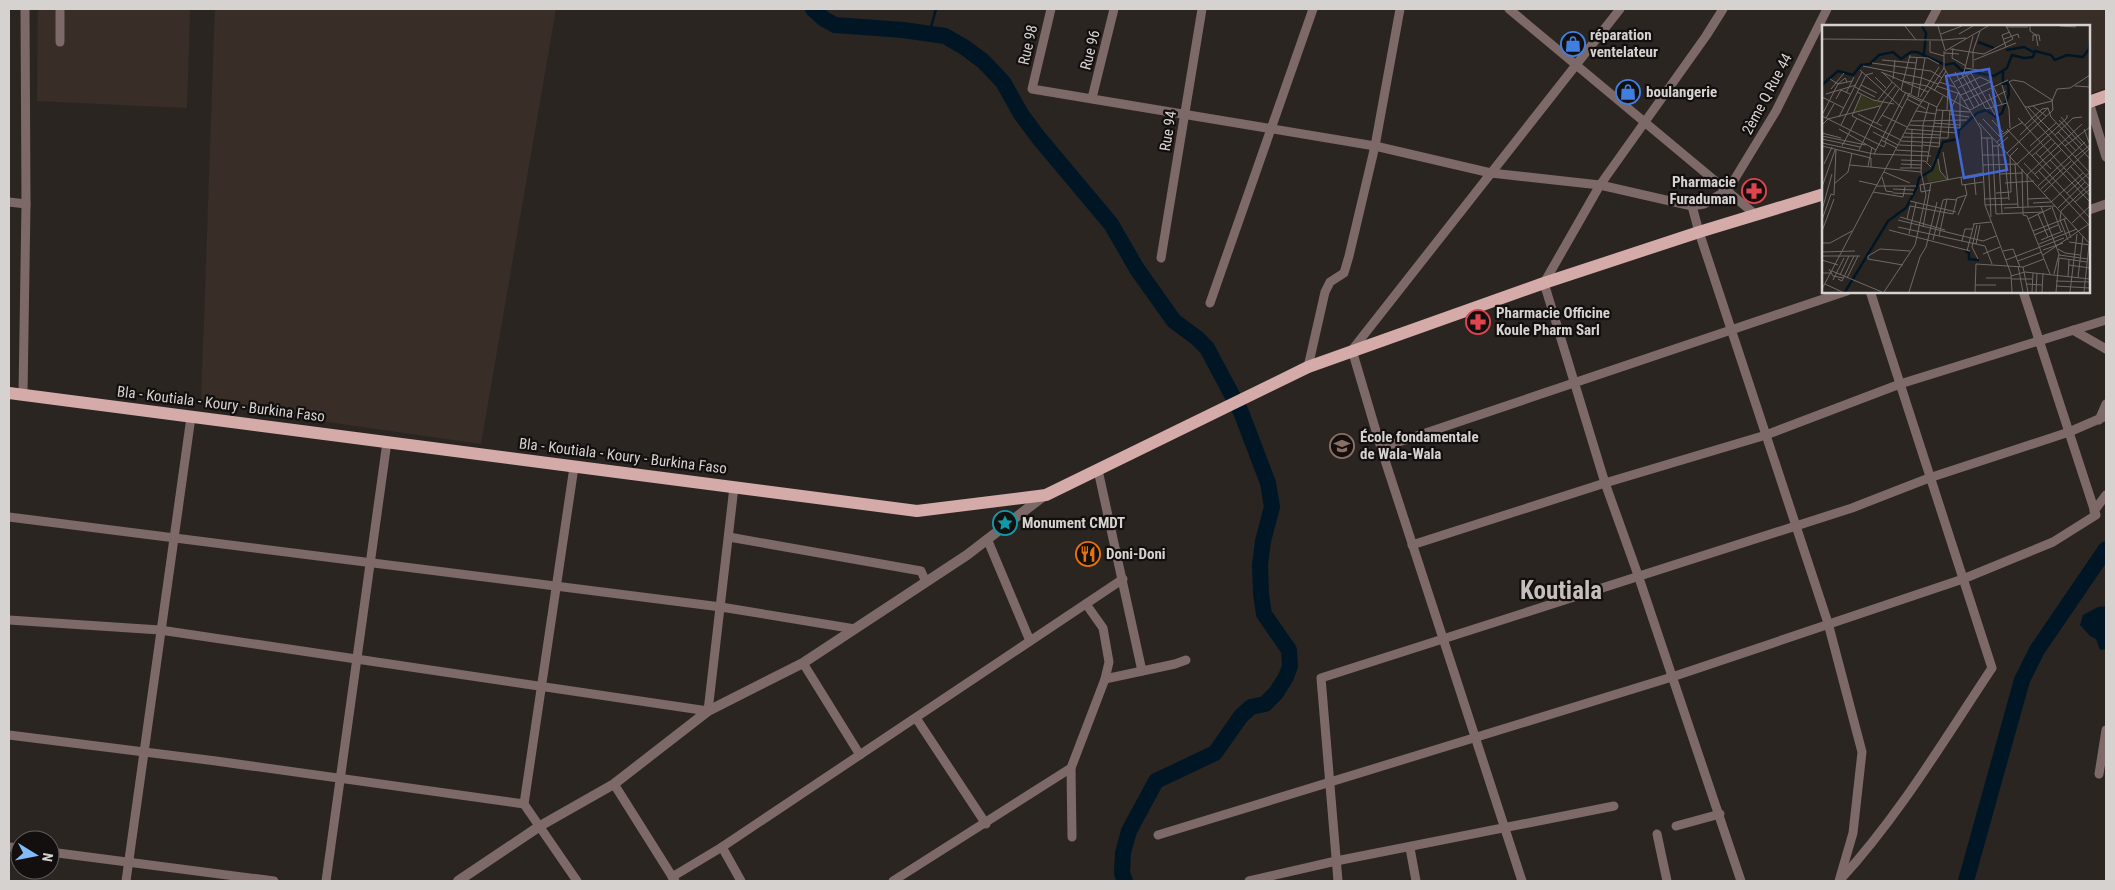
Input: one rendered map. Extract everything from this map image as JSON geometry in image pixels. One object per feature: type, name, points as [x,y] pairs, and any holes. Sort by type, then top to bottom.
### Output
[{"type":"main road","points":[[2090,102],[2106,96]]},
{"type":"main road","name":"Bla - Koutiala - Koury - Burkina Faso","points":[[9,393],[917,511],[1046,495],[1215,411],[1352,350],[1544,283],[1699,232],[1822,195]]},
{"type":"street","points":[[23,394],[26,204],[25,9]]},
{"type":"street","points":[[60,9],[60,42]]},
{"type":"street","name":"Rue 98","points":[[1051,9],[1032,89],[1092,98]]},
{"type":"street","name":"Rue 96","points":[[1092,98],[1114,9]]},
{"type":"street","name":"Rue 94","points":[[1161,258],[1202,9]]},
{"type":"street","points":[[1210,303],[1313,9]]},
{"type":"street","points":[[1308,368],[1325,292],[1330,282],[1344,273],[1349,256],[1375,146],[1400,9]]},
{"type":"street","points":[[1509,9],[1756,215]]},
{"type":"street","points":[[1522,881],[1412,545],[1352,350],[1620,9]]},
{"type":"street","points":[[1722,9],[1645,123],[1600,185],[1544,283],[1605,483],[1720,814],[1741,881]]},
{"type":"street","name":"2ème Q Rue 44","points":[[1728,190],[1776,110],[1827,9]]},
{"type":"street","points":[[1929,25],[1937,9]]},
{"type":"street","points":[[1092,98],[1375,146],[1491,173],[1600,185],[1692,206],[1704,204],[1728,190]]},
{"type":"street","points":[[2090,105],[2106,157]]},
{"type":"street","points":[[9,202],[26,204]]},
{"type":"street","points":[[2090,210],[2106,204]]},
{"type":"street","points":[[1692,206],[1828,623],[1862,752],[1853,833],[1839,881]]},
{"type":"street","points":[[1381,448],[1845,292]]},
{"type":"street","points":[[1839,881],[1864,854],[1903,801],[1992,668],[1870,292]]},
{"type":"street","points":[[1158,835],[1672,677],[1963,579],[2053,542],[2096,515],[2023,292]]},
{"type":"street","points":[[1412,545],[1766,434],[1900,384],[2106,320]]},
{"type":"street","points":[[2073,330],[2106,350]]},
{"type":"street","points":[[1338,881],[1321,678],[1852,508],[1929,478],[2069,432],[2102,418],[2106,404]]},
{"type":"street","points":[[126,881],[191,416]]},
{"type":"street","points":[[326,881],[387,442]]},
{"type":"street","points":[[574,467],[524,804],[577,881]]},
{"type":"street","points":[[1098,470],[1142,671]]},
{"type":"street","points":[[708,711],[734,487]]},
{"type":"street","points":[[458,881],[540,826],[614,784],[708,711],[803,663],[988,541],[1046,495]]},
{"type":"street","points":[[2094,511],[2106,495]]},
{"type":"street","points":[[9,517],[721,607],[855,628]]},
{"type":"street","points":[[729,537],[921,571],[926,582]]},
{"type":"street","points":[[988,541],[1030,641]]},
{"type":"street","points":[[614,784],[673,879],[1123,579]]},
{"type":"street","points":[[1072,836],[1071,768],[1105,679],[1109,662],[1103,628],[1086,604]]},
{"type":"street","points":[[9,620],[160,630],[708,711]]},
{"type":"street","points":[[1105,679],[1186,660]]},
{"type":"street","points":[[803,663],[860,755]]},
{"type":"street","points":[[916,718],[986,824]]},
{"type":"street","points":[[2099,774],[2106,730]]},
{"type":"street","points":[[9,735],[524,804]]},
{"type":"street","points":[[893,881],[986,824],[1071,768]]},
{"type":"street","points":[[1253,881],[1336,862],[1614,806]]},
{"type":"street","points":[[1676,826],[1720,814]]},
{"type":"street","points":[[1657,834],[1667,881]]},
{"type":"street","points":[[722,847],[741,881]]},
{"type":"street","points":[[1410,848],[1416,881]]},
{"type":"street","points":[[60,853],[274,881]]},
{"type":"shaded area","points":[[38,9],[190,9],[187,108],[37,101]]},
{"type":"shaded area","points":[[215,9],[556,9],[481,444],[201,404]]},
{"type":"shaded area","points":[[1940,9],[2106,9],[2106,88],[2090,94],[2090,25],[1932,25]]},
{"type":"water","points":[[2106,606],[2106,649],[2100,650],[2096,639],[2090,636],[2080,625],[2083,615],[2098,607]]},
{"type":"waterway","points":[[813,9],[824,19],[835,25],[903,30],[945,36],[983,61],[1003,82],[1021,114],[1038,137],[1111,224],[1137,269],[1174,321],[1207,348],[1241,412],[1268,483],[1272,507],[1263,541],[1260,565],[1261,594],[1264,614],[1289,650],[1290,666],[1286,677],[1276,693],[1265,704],[1251,707],[1241,716],[1215,753],[1156,781],[1129,831],[1123,853],[1122,873],[1125,881]]},
{"type":"waterway","points":[[929,34],[936,9]]},
{"type":"waterway","points":[[1966,881],[2022,680],[2037,650],[2106,549]]},
{"type":"place","name":"réparation ventelateur","points":[[1573,44]]},
{"type":"place","name":"boulangerie","points":[[1628,92]]},
{"type":"place","name":"Pharmacie Furaduman","points":[[1754,191]]},
{"type":"place","name":"Pharmacie Officine Koule Pharm Sarl","points":[[1478,322]]},
{"type":"place","name":"École fondamentale de Wala-Wala","points":[[1342,446]]},
{"type":"place","name":"Monument CMDT","points":[[1005,523]]},
{"type":"place","name":"Doni-Doni","points":[[1088,554]]},
{"type":"district","name":"Koutiala","points":[[1561,590]]}]
